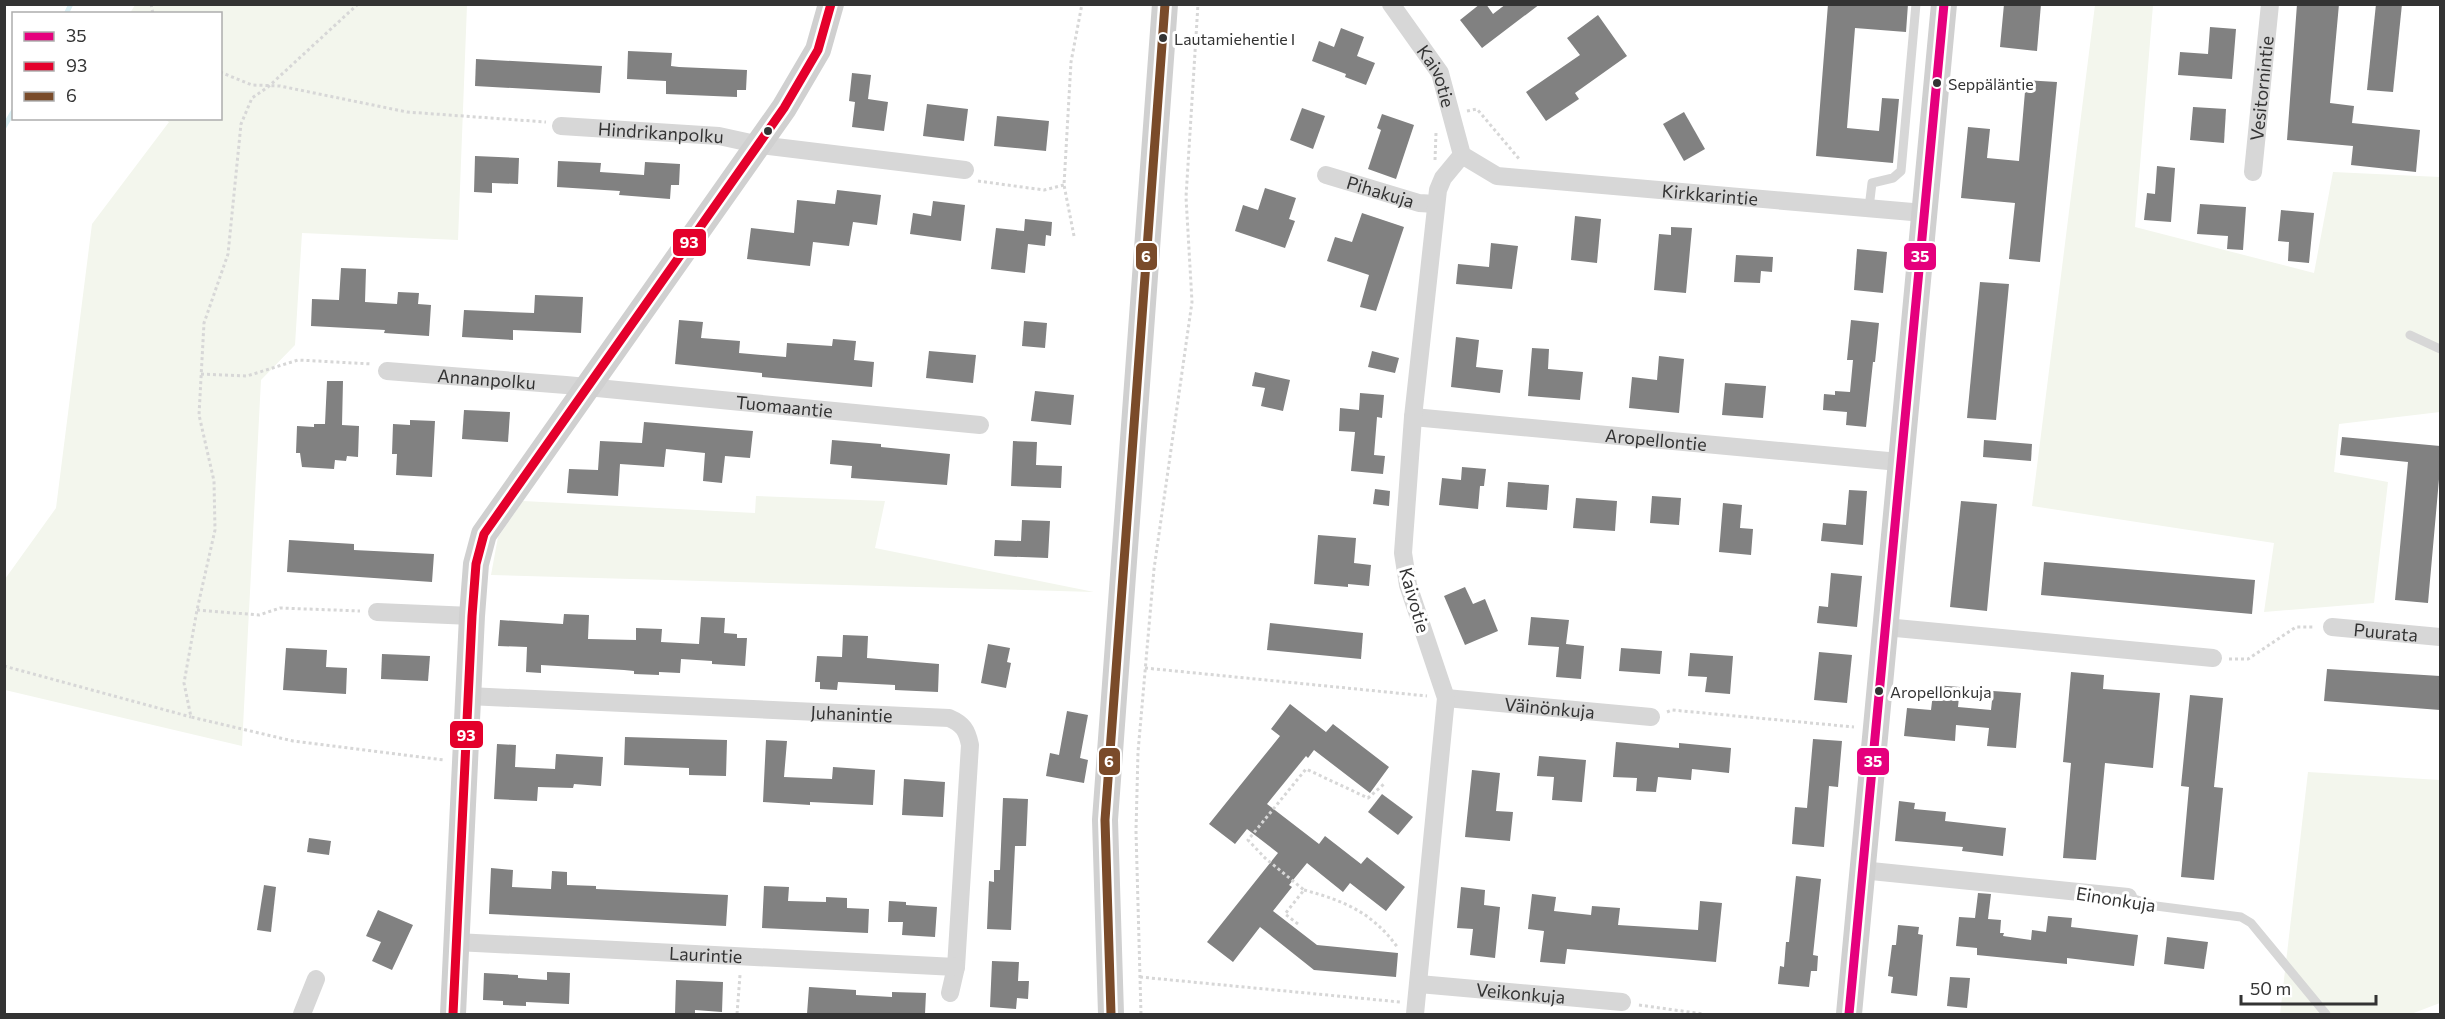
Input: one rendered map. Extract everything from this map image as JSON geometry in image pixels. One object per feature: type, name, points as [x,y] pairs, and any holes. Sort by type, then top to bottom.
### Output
[{"type":"street","points":[[453,1014],[472,615],[476,564],[484,534],[760,145],[818,50],[831,4]]},
{"type":"street","points":[[1111,1014],[1105,820],[1166,4]]},
{"type":"street","name":"Kaivotie","points":[[1391,4],[1440,73],[1462,155],[1443,178],[1438,190],[1413,417],[1402,553],[1408,585],[1446,698],[1416,1009]]},
{"type":"street","points":[[1849,1014],[1899,462],[1944,4]]},
{"type":"street","name":"Vesitornintie","points":[[2253,172],[2270,4]]},
{"type":"street","name":"Hindrikanpolku","points":[[561,126],[719,136],[760,145],[965,170]]},
{"type":"street","name":"Kirkkarintie","points":[[1462,155],[1497,176],[1924,213]]},
{"type":"street","name":"Pihakuja","points":[[1326,175],[1419,203],[1436,204]]},
{"type":"street","name":"Annanpolku","points":[[387,371],[588,388]]},
{"type":"street","name":"Tuomaantie","points":[[588,388],[980,425]]},
{"type":"street","name":"Aropellontie","points":[[1413,417],[1899,462]]},
{"type":"street","points":[[376,612],[472,615]]},
{"type":"street","points":[[1885,627],[2213,658]]},
{"type":"street","name":"Puurata","points":[[2332,627],[2440,637]]},
{"type":"street","name":"Juhanintie","points":[[468,696],[949,718],[961,723],[968,732],[970,745],[956,967],[950,993]]},
{"type":"street","name":"Väinönkuja","points":[[1446,698],[1651,717]]},
{"type":"street","name":"Einonkuja","points":[[1861,870],[2128,897]]},
{"type":"street","name":"Laurintie","points":[[456,942],[956,967]]},
{"type":"street","points":[[302,1014],[316,979]]},
{"type":"street","name":"Veikonkuja","points":[[1419,984],[1622,1002]]},
{"type":"lane","points":[[1869,208],[1872,183],[1893,178],[1901,171],[1916,4]]},
{"type":"lane","points":[[2410,335],[2440,349]]},
{"type":"lane","name":"Einonkuja","points":[[2128,897],[2156,906],[2241,917],[2250,923],[2326,1014]]},
{"type":"path","points":[[191,717],[184,683],[214,530],[214,481],[200,415],[204,324],[228,254],[241,124],[252,98],[268,87],[356,4]]},
{"type":"path","points":[[1074,236],[1064,184],[1071,62],[1082,4]]},
{"type":"path","points":[[1141,1014],[1136,831],[1138,752],[1156,557],[1192,302],[1186,197],[1198,4]]},
{"type":"path","points":[[222,73],[252,85],[280,86],[407,112],[536,120],[561,126]]},
{"type":"path","points":[[1434,170],[1437,116],[1477,109],[1525,166]]},
{"type":"path","points":[[965,170],[979,182],[1044,190],[1064,184]]},
{"type":"path","points":[[201,374],[247,376],[298,360],[370,364],[387,371]]},
{"type":"path","points":[[197,610],[259,615],[280,608],[376,612]]},
{"type":"path","points":[[2213,658],[2248,659],[2296,627],[2332,627]]},
{"type":"path","points":[[4,666],[191,717],[293,741],[446,760]]},
{"type":"path","points":[[1144,668],[1446,698]]},
{"type":"path","points":[[1651,717],[1672,710],[1874,729]]},
{"type":"path","points":[[1384,784],[1368,798],[1306,769],[1248,840],[1265,858],[1304,890],[1336,898],[1362,912],[1386,931],[1398,948]]},
{"type":"path","points":[[1298,924],[1285,914],[1304,890]]},
{"type":"path","points":[[737,1014],[741,955]]},
{"type":"path","points":[[1140,977],[1416,1009]]},
{"type":"path","points":[[1622,1002],[1703,1014]]},
{"type":"shaded area","points":[[135,5],[467,5],[458,240],[302,233],[295,345],[261,380],[242,746],[5,690],[5,579],[56,508],[92,224],[169,122],[166,120],[222,120],[222,12],[131,12]]},
{"type":"shaded area","points":[[2095,5],[2153,5],[2135,227],[2314,273],[2333,172],[2440,177],[2440,412],[2339,424],[2334,472],[2388,482],[2374,603],[2264,612],[2274,543],[2032,506]]},
{"type":"shaded area","points":[[756,496],[885,501],[875,548],[1094,592],[491,575],[498,537],[523,501],[755,513]]},
{"type":"shaded area","points":[[2308,772],[2440,780],[2440,1003],[2411,1014],[2280,1014]]},
{"type":"building","points":[[1480,4],[1486,4],[1493,14],[1506,4],[1540,4],[1482,48],[1460,20]]},
{"type":"building","points":[[1828,4],[1908,4],[1906,32],[1855,28],[1847,128],[1879,131],[1882,98],[1899,99],[1893,163],[1816,156]]},
{"type":"building","points":[[2004,4],[2041,4],[2037,51],[2000,47]]},
{"type":"building","points":[[2297,4],[2339,4],[2330,103],[2354,106],[2352,123],[2420,130],[2416,172],[2351,165],[2353,146],[2287,140]]},
{"type":"building","points":[[2376,4],[2402,4],[2393,92],[2367,90]]},
{"type":"building","points":[[1598,15],[1627,56],[1575,93],[1579,99],[1546,121],[1526,92],[1580,55],[1567,38]]},
{"type":"building","points":[[2210,27],[2236,29],[2232,79],[2178,75],[2180,52],[2208,54]]},
{"type":"building","points":[[1341,28],[1364,37],[1357,56],[1375,63],[1366,85],[1345,77],[1346,74],[1312,61],[1319,41],[1334,47]]},
{"type":"building","points":[[628,51],[672,53],[671,66],[747,70],[746,90],[737,90],[737,97],[666,94],[666,81],[627,79]]},
{"type":"building","points":[[476,59],[602,66],[600,93],[475,86]]},
{"type":"building","points":[[852,73],[871,75],[868,99],[888,102],[884,131],[852,127],[855,102],[849,101]]},
{"type":"building","points":[[2026,80],[2057,82],[2040,262],[2009,259],[2015,203],[1961,198],[1968,127],[1990,129],[1987,158],[2019,161]]},
{"type":"building","points":[[927,104],[968,109],[964,141],[923,136]]},
{"type":"building","points":[[2193,107],[2226,109],[2224,143],[2190,140]]},
{"type":"building","points":[[1302,108],[1325,116],[1313,149],[1290,140]]},
{"type":"building","points":[[1684,112],[1705,149],[1684,161],[1663,124]]},
{"type":"building","points":[[1382,114],[1414,125],[1396,179],[1368,169],[1381,130],[1377,128]]},
{"type":"building","points":[[997,116],[1049,121],[1046,151],[994,146]]},
{"type":"building","points":[[475,156],[519,158],[518,184],[492,183],[492,193],[474,192]]},
{"type":"building","points":[[558,161],[601,163],[600,172],[644,175],[645,162],[680,164],[679,185],[671,185],[670,199],[619,195],[620,191],[557,187]]},
{"type":"building","points":[[2157,166],[2175,168],[2171,222],[2144,220],[2147,193],[2155,194]]},
{"type":"building","points":[[1265,188],[1296,198],[1289,219],[1295,221],[1285,248],[1235,231],[1243,205],[1258,210]]},
{"type":"building","points":[[837,190],[881,195],[877,225],[853,222],[849,246],[813,242],[810,266],[747,259],[751,228],[794,233],[797,200],[835,204]]},
{"type":"building","points":[[933,201],[965,205],[961,241],[910,234],[913,213],[931,216]]},
{"type":"building","points":[[2200,204],[2246,207],[2243,250],[2227,249],[2228,236],[2197,234]]},
{"type":"building","points":[[2281,210],[2314,213],[2309,263],[2288,261],[2289,242],[2278,241]]},
{"type":"building","points":[[1362,213],[1404,227],[1376,311],[1360,307],[1369,275],[1327,261],[1335,237],[1352,242]]},
{"type":"building","points":[[1575,216],[1601,219],[1597,263],[1571,260]]},
{"type":"building","points":[[1025,219],[1052,222],[1051,236],[1046,235],[1045,246],[1028,244],[1025,273],[991,269],[996,228],[1024,231]]},
{"type":"building","points":[[1671,227],[1692,228],[1686,293],[1654,290],[1659,234],[1671,235]]},
{"type":"building","points":[[1491,243],[1518,246],[1512,289],[1456,284],[1458,264],[1489,267]]},
{"type":"building","points":[[1857,249],[1887,252],[1883,293],[1854,290]]},
{"type":"building","points":[[1736,255],[1773,257],[1772,272],[1761,271],[1760,283],[1734,282]]},
{"type":"building","points":[[341,268],[366,269],[365,302],[397,304],[398,292],[419,293],[418,304],[431,305],[429,336],[384,333],[385,330],[311,326],[312,299],[339,300]]},
{"type":"building","points":[[1980,282],[2009,284],[1996,420],[1967,418]]},
{"type":"building","points":[[535,295],[583,297],[581,333],[513,330],[513,340],[462,337],[464,310],[534,313]]},
{"type":"building","points":[[679,320],[703,322],[701,338],[740,341],[739,353],[786,357],[787,343],[832,346],[833,339],[856,341],[854,360],[874,362],[872,387],[762,377],[762,373],[675,364]]},
{"type":"building","points":[[1851,320],[1879,323],[1866,427],[1846,425],[1847,412],[1823,410],[1824,394],[1835,395],[1835,391],[1850,392],[1853,360],[1847,360]]},
{"type":"building","points":[[1024,321],[1047,323],[1045,348],[1022,346]]},
{"type":"building","points":[[1456,337],[1479,340],[1476,367],[1503,370],[1500,393],[1451,387]]},
{"type":"building","points":[[1532,348],[1549,349],[1548,369],[1583,372],[1580,400],[1528,396]]},
{"type":"building","points":[[929,351],[976,355],[973,383],[926,378]]},
{"type":"building","points":[[1372,351],[1399,358],[1395,373],[1368,367]]},
{"type":"building","points":[[1659,356],[1684,359],[1679,413],[1629,408],[1632,377],[1657,380]]},
{"type":"building","points":[[1255,372],[1290,380],[1283,411],[1261,406],[1265,388],[1252,386]]},
{"type":"building","points":[[327,381],[343,381],[342,425],[359,426],[358,457],[347,456],[346,461],[335,460],[334,469],[302,467],[300,453],[296,453],[297,426],[314,427],[314,424],[325,424]]},
{"type":"building","points":[[1725,383],[1766,386],[1763,418],[1722,415]]},
{"type":"building","points":[[1035,391],[1074,395],[1071,425],[1031,421]]},
{"type":"building","points":[[1360,393],[1384,395],[1382,418],[1377,417],[1374,455],[1385,456],[1383,474],[1351,471],[1355,432],[1339,431],[1340,408],[1359,410]]},
{"type":"building","points":[[464,410],[510,412],[508,442],[462,439]]},
{"type":"building","points":[[410,420],[435,421],[432,477],[396,475],[397,454],[392,454],[393,424],[410,425]]},
{"type":"building","points":[[644,422],[753,431],[750,458],[725,456],[722,483],[703,481],[705,453],[666,449],[664,467],[620,464],[618,496],[567,493],[569,469],[598,470],[600,441],[642,443]]},
{"type":"building","points":[[2342,437],[2440,446],[2428,603],[2395,600],[2408,462],[2340,455]]},
{"type":"building","points":[[832,440],[881,444],[881,447],[950,454],[947,485],[851,478],[852,466],[830,464]]},
{"type":"building","points":[[1984,440],[2032,444],[2031,461],[1983,457]]},
{"type":"building","points":[[1013,441],[1037,442],[1036,465],[1062,466],[1061,488],[1011,486]]},
{"type":"building","points":[[1462,467],[1486,469],[1484,486],[1480,486],[1478,509],[1439,505],[1442,478],[1461,480]]},
{"type":"building","points":[[1508,482],[1549,485],[1547,510],[1506,507]]},
{"type":"building","points":[[1375,489],[1390,491],[1389,506],[1373,504]]},
{"type":"building","points":[[1849,490],[1867,491],[1863,545],[1821,541],[1823,523],[1846,525]]},
{"type":"building","points":[[1652,496],[1681,498],[1679,525],[1650,523]]},
{"type":"building","points":[[1576,498],[1617,501],[1615,531],[1573,528]]},
{"type":"building","points":[[1961,501],[1997,504],[1987,611],[1950,607]]},
{"type":"building","points":[[1723,503],[1742,505],[1740,528],[1753,529],[1751,555],[1719,552]]},
{"type":"building","points":[[1022,520],[1050,521],[1048,558],[994,556],[995,540],[1021,541]]},
{"type":"building","points":[[1318,535],[1356,538],[1354,563],[1371,565],[1369,586],[1314,584]]},
{"type":"building","points":[[289,540],[354,544],[354,550],[434,554],[432,582],[287,572]]},
{"type":"building","points":[[2044,562],[2255,580],[2252,614],[2041,595]]},
{"type":"building","points":[[1831,573],[1862,576],[1857,627],[1817,623],[1819,606],[1828,607]]},
{"type":"building","points":[[1465,587],[1473,604],[1485,599],[1498,631],[1465,645],[1444,596]]},
{"type":"building","points":[[564,614],[589,615],[588,639],[636,640],[636,628],[662,629],[661,642],[699,644],[701,617],[725,618],[724,633],[737,634],[737,638],[747,638],[745,666],[681,659],[680,673],[659,672],[659,675],[634,674],[634,671],[624,670],[541,665],[541,673],[526,672],[527,647],[498,646],[500,620],[563,624]]},
{"type":"building","points":[[1531,617],[1569,620],[1566,644],[1584,646],[1581,679],[1556,677],[1559,647],[1528,645]]},
{"type":"building","points":[[1270,623],[1363,633],[1361,659],[1267,650]]},
{"type":"building","points":[[843,635],[868,636],[867,658],[939,664],[938,692],[895,690],[895,685],[838,682],[837,690],[820,689],[820,682],[815,682],[817,656],[842,657]]},
{"type":"building","points":[[988,644],[1010,648],[1007,662],[1011,663],[1006,688],[981,683]]},
{"type":"building","points":[[286,648],[327,650],[326,667],[347,668],[346,694],[283,690]]},
{"type":"building","points":[[1621,648],[1662,651],[1660,674],[1619,671]]},
{"type":"building","points":[[1819,652],[1852,655],[1847,703],[1814,700]]},
{"type":"building","points":[[1690,653],[1733,656],[1730,694],[1705,692],[1707,677],[1688,676]]},
{"type":"building","points":[[382,654],[430,656],[428,681],[381,679]]},
{"type":"building","points":[[2327,669],[2440,676],[2440,710],[2324,701]]},
{"type":"building","points":[[2071,672],[2104,675],[2103,689],[2160,693],[2153,768],[2105,763],[2096,860],[2063,858],[2071,763],[2063,762]]},
{"type":"building","points":[[1934,685],[1960,687],[1958,707],[1991,710],[1993,691],[2021,693],[2016,748],[1987,746],[1989,728],[1956,725],[1955,741],[1904,736],[1907,708],[1931,710]]},
{"type":"building","points":[[2190,695],[2223,698],[2214,787],[2223,788],[2214,880],[2181,877],[2189,787],[2181,786]]},
{"type":"building","points":[[1290,704],[1326,732],[1333,724],[1389,767],[1370,793],[1314,750],[1308,758],[1306,756],[1267,804],[1319,844],[1325,836],[1361,864],[1367,857],[1405,887],[1386,911],[1350,883],[1343,892],[1307,863],[1289,885],[1292,887],[1273,911],[1317,945],[1398,953],[1396,977],[1314,970],[1260,927],[1233,962],[1207,942],[1278,853],[1247,829],[1235,844],[1209,824],[1280,736],[1271,729]]},
{"type":"building","points":[[1067,711],[1088,715],[1080,758],[1088,760],[1084,783],[1046,776],[1050,753],[1059,755]]},
{"type":"building","points":[[625,737],[727,740],[726,776],[689,775],[689,768],[624,765]]},
{"type":"building","points":[[1813,739],[1842,741],[1838,787],[1829,786],[1824,847],[1792,844],[1795,807],[1807,808]]},
{"type":"building","points":[[766,740],[787,741],[784,777],[832,779],[833,767],[875,770],[873,805],[763,802]]},
{"type":"building","points":[[1616,742],[1679,748],[1679,743],[1731,748],[1729,773],[1692,769],[1691,780],[1658,777],[1656,792],[1636,791],[1637,778],[1613,777]]},
{"type":"building","points":[[497,744],[516,745],[515,767],[555,769],[556,754],[603,757],[601,786],[574,784],[573,788],[538,787],[537,801],[494,799]]},
{"type":"building","points":[[1539,756],[1586,760],[1582,802],[1552,800],[1554,777],[1537,776]]},
{"type":"building","points":[[1472,770],[1500,773],[1496,811],[1513,812],[1510,841],[1465,837]]},
{"type":"building","points":[[904,779],[945,782],[943,817],[902,815]]},
{"type":"building","points":[[1382,794],[1413,817],[1398,835],[1368,812]]},
{"type":"building","points":[[1003,798],[1028,799],[1026,846],[1015,846],[1011,930],[987,929],[989,881],[994,882],[994,870],[1000,870]]},
{"type":"building","points":[[1899,801],[1915,803],[1914,809],[1946,812],[1945,821],[2006,828],[2003,856],[1962,851],[1963,847],[1895,841]]},
{"type":"building","points":[[309,838],[331,841],[329,855],[307,852]]},
{"type":"building","points":[[491,868],[513,870],[512,887],[551,889],[552,871],[567,872],[567,885],[596,886],[596,889],[728,895],[726,926],[489,914]]},
{"type":"building","points":[[1796,876],[1821,879],[1813,955],[1818,956],[1817,971],[1811,971],[1809,987],[1778,984],[1780,966],[1784,967],[1786,942],[1789,942]]},
{"type":"building","points":[[264,885],[276,887],[271,932],[257,930]]},
{"type":"building","points":[[764,886],[789,887],[788,901],[826,902],[826,897],[847,898],[847,908],[869,909],[868,933],[762,928]]},
{"type":"building","points":[[1461,887],[1485,890],[1484,905],[1500,907],[1495,958],[1470,955],[1473,929],[1457,928]]},
{"type":"building","points":[[1978,893],[1991,894],[1988,919],[2001,920],[2000,933],[2004,933],[2003,936],[2031,940],[2032,930],[2046,932],[2048,916],[2072,918],[2071,927],[2138,935],[2134,966],[2067,958],[2067,964],[1977,955],[1977,948],[1956,946],[1959,917],[1975,918]]},
{"type":"building","points":[[1532,894],[1556,897],[1554,911],[1591,915],[1592,906],[1620,908],[1618,925],[1698,930],[1700,901],[1722,903],[1716,962],[1567,949],[1565,964],[1540,962],[1544,931],[1528,929]]},
{"type":"building","points":[[889,901],[906,902],[906,905],[937,907],[935,937],[902,935],[903,922],[888,922]]},
{"type":"building","points":[[378,910],[413,925],[392,970],[372,961],[381,942],[366,936]]},
{"type":"building","points":[[1898,925],[1919,927],[1918,934],[1923,935],[1917,996],[1891,993],[1893,977],[1888,976],[1892,945],[1896,945]]},
{"type":"building","points":[[2167,937],[2208,942],[2204,969],[2164,964]]},
{"type":"building","points":[[992,961],[1019,962],[1018,981],[1029,981],[1028,999],[1017,998],[1016,1009],[990,1007]]},
{"type":"building","points":[[547,972],[570,973],[569,1004],[526,1002],[526,1006],[503,1005],[503,1001],[483,1000],[484,973],[547,980]]},
{"type":"building","points":[[1950,977],[1970,978],[1967,1008],[1947,1006]]},
{"type":"building","points":[[676,980],[723,982],[722,1012],[695,1010],[695,1014],[675,1014]]},
{"type":"building","points":[[809,987],[856,990],[856,995],[892,997],[892,992],[926,993],[925,1014],[807,1014]]},
{"type":"waterway","points":[[67,12],[71,4]]},
{"type":"waterway","points":[[4,127],[12,113]]},
{"type":"transit line","name":"93","points":[[453,1014],[472,616],[476,564],[484,534],[784,108],[818,50],[831,4]]},
{"type":"transit line","name":"6","points":[[1111,1014],[1105,820],[1165,4]]},
{"type":"transit line","name":"35","points":[[1849,1014],[1944,4]]},
{"type":"place","name":"Lautamiehentie I","points":[[1163,38]]},
{"type":"place","name":"Seppäläntie","points":[[1937,83]]},
{"type":"place","name":"Aropellonkuja","points":[[1879,691]]}]
